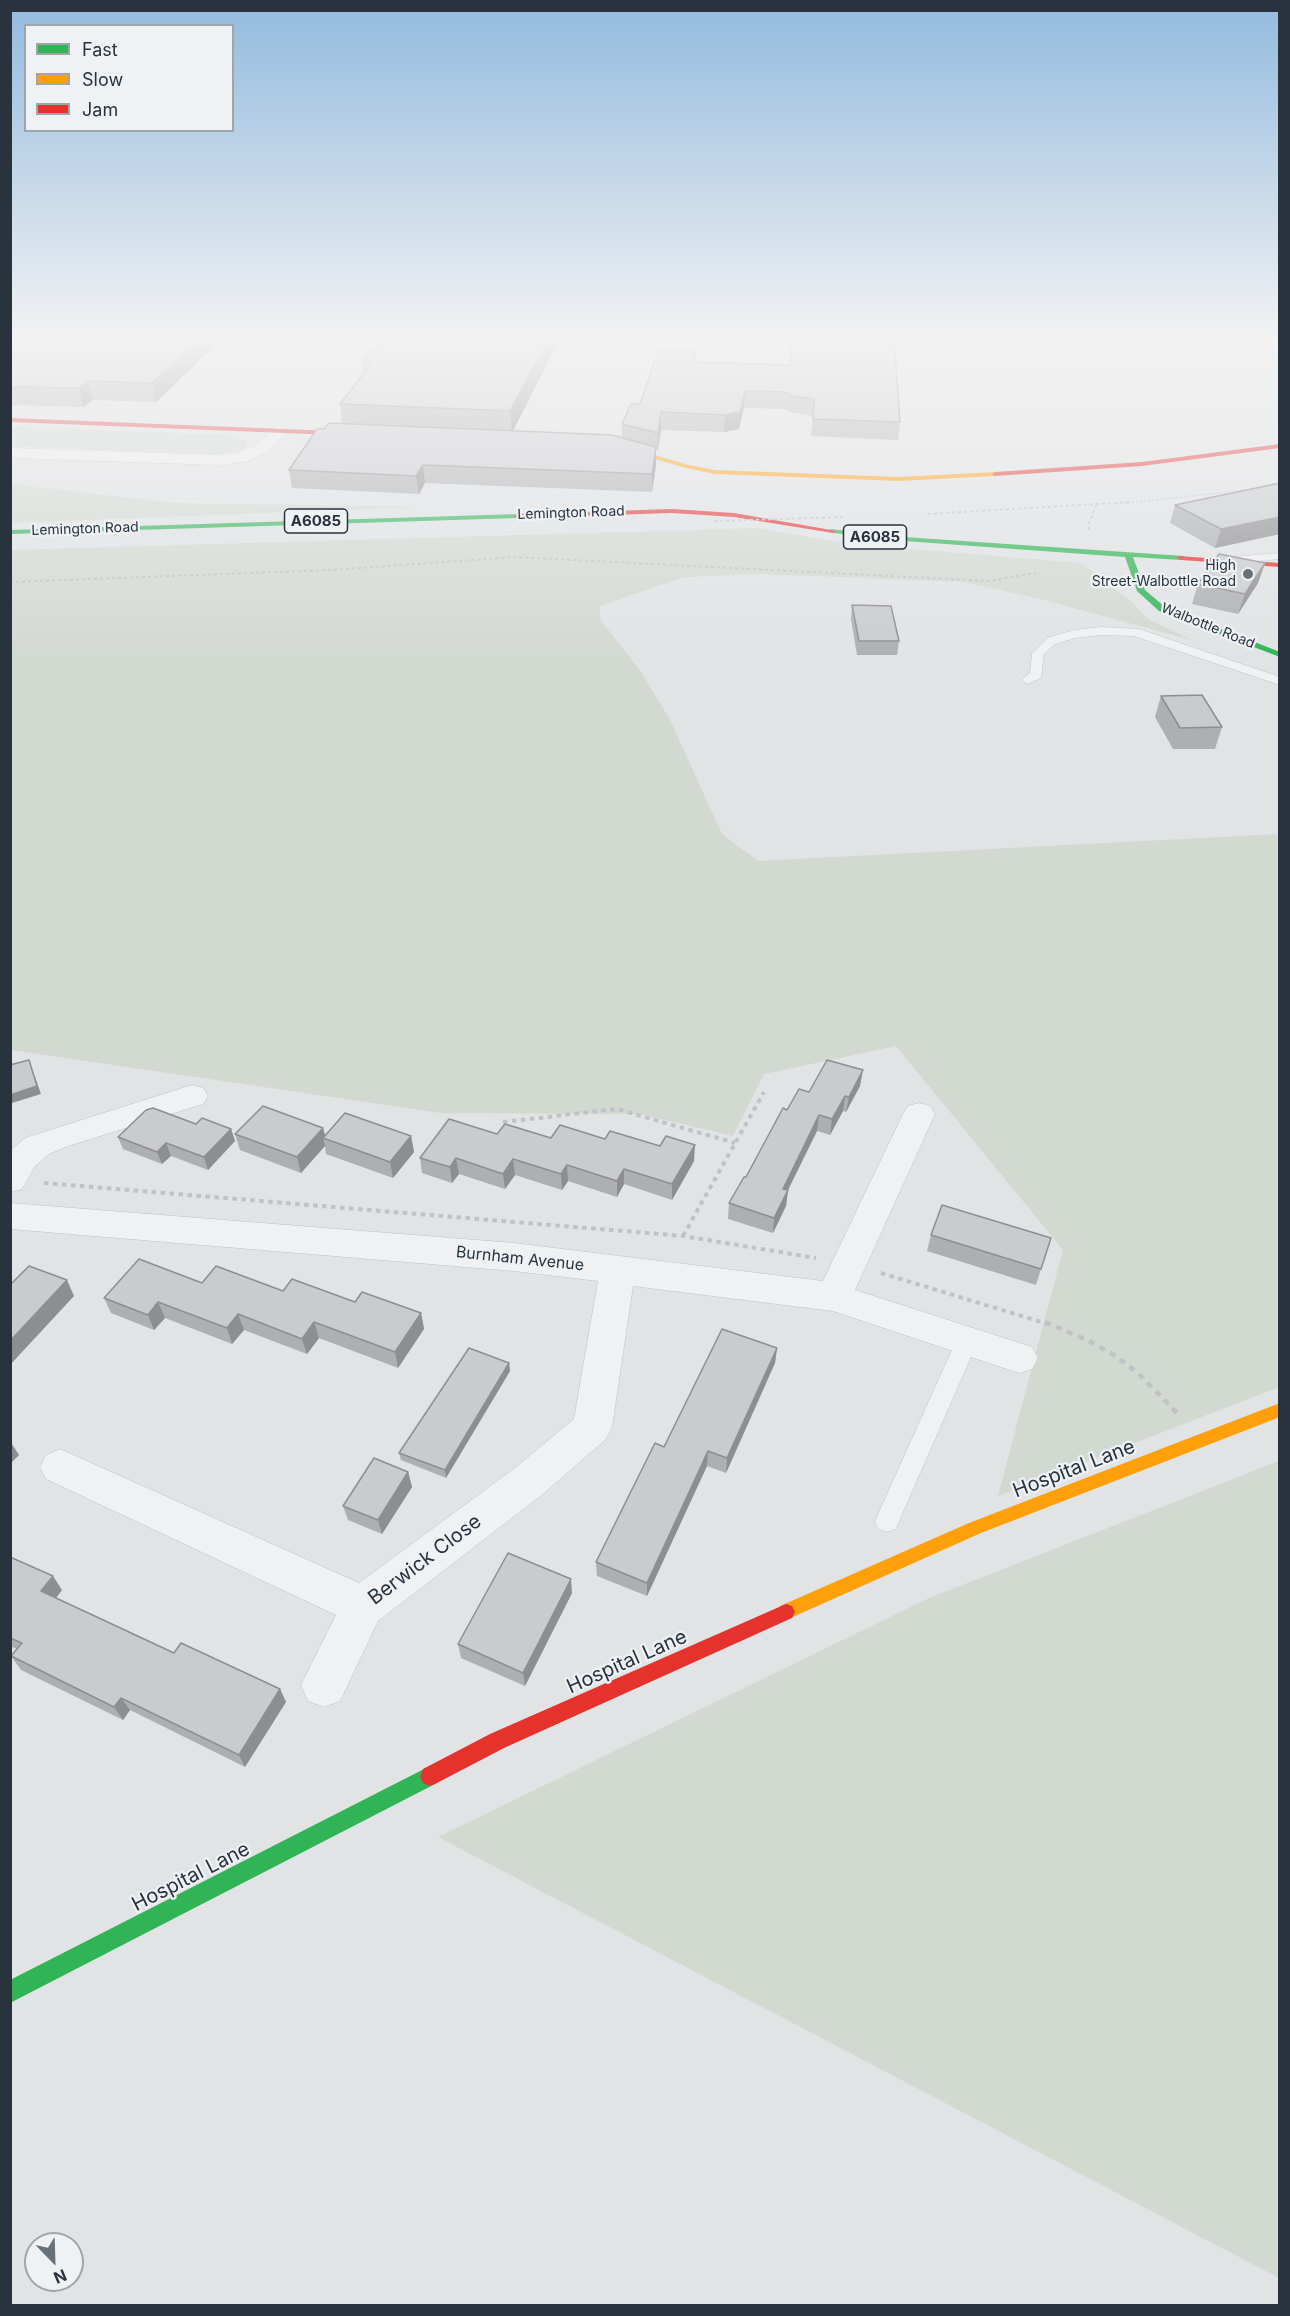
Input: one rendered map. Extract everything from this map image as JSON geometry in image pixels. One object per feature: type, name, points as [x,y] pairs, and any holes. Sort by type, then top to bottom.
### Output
[{"type":"street","points":[[10,453],[221,460],[242,457],[261,450],[265,446]]},
{"type":"street","points":[[617,446],[688,467],[715,472],[875,479],[1032,473],[1142,464],[1279,446]]},
{"type":"street","name":"Lemington Road","points":[[10,532],[672,511],[734,515],[855,535],[1129,556]]},
{"type":"street","name":"A6085","points":[[1129,556],[1229,560],[1280,565]]},
{"type":"street","name":"Walbottle Road","points":[[1129,556],[1141,591],[1162,609],[1280,655]]},
{"type":"street","points":[[10,1180],[23,1158],[37,1146],[192,1096]]},
{"type":"street","points":[[834,1297],[919,1114]]},
{"type":"street","name":"Burnham Avenue","points":[[10,1216],[502,1256],[834,1297],[1019,1358]]},
{"type":"street","name":"Berwick Close","points":[[60,1467],[363,1606],[529,1481],[592,1427],[618,1269]]},
{"type":"street","name":"Hospital Lane","points":[[10,1992],[496,1741],[975,1528],[1280,1410]]},
{"type":"street","points":[[324,1685],[363,1606]]},
{"type":"lane","points":[[1229,560],[1280,556]]},
{"type":"lane","points":[[1027,680],[1036,675],[1038,653],[1051,641],[1074,634],[1101,631],[1135,632],[1280,681]]},
{"type":"lane","points":[[887,1521],[967,1341]]},
{"type":"path","points":[[921,514],[1103,505],[1248,490]]},
{"type":"path","points":[[714,521],[844,517]]},
{"type":"path","points":[[10,582],[331,570],[515,557],[988,581],[1043,572]]},
{"type":"path","points":[[683,1236],[764,1092]]},
{"type":"path","points":[[503,1122],[617,1109],[735,1143]]},
{"type":"shaded area","points":[[13,446],[247,446],[227,453],[202,454]]},
{"type":"shaded area","points":[[11,484],[174,503],[420,507],[11,523]]},
{"type":"shaded area","points":[[756,528],[851,544],[1081,563],[1131,601],[1148,619],[1192,640],[1044,600],[964,582],[762,574],[684,577],[600,606],[600,619],[641,672],[670,720],[722,834],[758,861],[1279,834],[1279,1387],[998,1496],[1063,1250],[896,1046],[764,1074],[733,1136],[640,1114],[441,1113],[11,1050],[11,550]]},
{"type":"shaded area","points":[[1279,1461],[1279,2278],[438,1837],[929,1598]]},
{"type":"building","points":[[305,446],[656,447],[652,474],[423,465],[416,476],[289,470]]},
{"type":"building","points":[[1280,483],[1280,517],[1221,529],[1175,505]]},
{"type":"building","points":[[1219,554],[1265,563],[1245,594],[1198,584]]},
{"type":"building","points":[[852,605],[891,606],[899,641],[859,641]]},
{"type":"building","points":[[1202,695],[1222,727],[1180,728],[1161,696]]},
{"type":"building","points":[[29,1060],[37,1086],[10,1095],[10,1065]]},
{"type":"building","points":[[827,1060],[863,1070],[849,1097],[845,1096],[832,1119],[819,1115],[783,1189],[788,1190],[774,1218],[729,1203],[746,1177],[783,1108],[787,1110],[799,1089],[809,1092]]},
{"type":"building","points":[[263,1106],[323,1128],[297,1157],[235,1134]]},
{"type":"building","points":[[153,1108],[196,1124],[202,1118],[231,1129],[204,1157],[166,1143],[157,1152],[118,1137],[146,1110]]},
{"type":"building","points":[[345,1113],[411,1136],[390,1162],[323,1138]]},
{"type":"building","points":[[449,1119],[497,1134],[505,1124],[551,1138],[560,1125],[605,1139],[610,1131],[660,1146],[666,1136],[695,1145],[672,1184],[624,1169],[617,1181],[567,1165],[561,1174],[513,1159],[503,1174],[456,1158],[450,1167],[420,1158]]},
{"type":"building","points":[[942,1205],[1051,1238],[1041,1269],[931,1235]]},
{"type":"building","points":[[139,1259],[202,1283],[216,1266],[283,1291],[292,1279],[355,1302],[362,1292],[421,1313],[395,1352],[314,1322],[302,1339],[238,1314],[227,1328],[158,1302],[148,1315],[104,1298]]},
{"type":"building","points":[[29,1266],[67,1280],[10,1341],[10,1285]]},
{"type":"building","points":[[722,1329],[777,1348],[727,1458],[708,1451],[647,1583],[596,1562],[655,1443],[664,1447]]},
{"type":"building","points":[[469,1348],[509,1363],[445,1470],[399,1453]]},
{"type":"building","points":[[374,1458],[408,1472],[378,1520],[343,1506]]},
{"type":"building","points":[[508,1553],[571,1579],[523,1673],[458,1644]]},
{"type":"building","points":[[10,1557],[53,1576],[41,1591],[174,1653],[181,1643],[280,1689],[239,1755],[121,1698],[114,1707],[11,1656],[22,1643],[10,1638]]},
{"type":"traffic: fast","points":[[10,532],[517,516]]},
{"type":"traffic: fast","points":[[833,531],[904,539],[1181,558]]},
{"type":"traffic: fast","points":[[1129,556],[1141,591],[1162,609],[1280,655]]},
{"type":"traffic: fast","points":[[10,1992],[430,1776]]},
{"type":"traffic: slow","points":[[616,446],[688,467],[715,472],[899,479],[995,474]]},
{"type":"traffic: slow","points":[[786,1612],[975,1528],[1280,1410]]},
{"type":"traffic: jam","points":[[995,474],[1142,464],[1279,446]]},
{"type":"traffic: jam","points":[[517,516],[672,511],[734,515],[833,531]]},
{"type":"traffic: jam","points":[[1181,558],[1280,565]]},
{"type":"traffic: jam","points":[[430,1776],[497,1741],[786,1612]]},
{"type":"place","name":"High Street-Walbottle Road","points":[[1248,574]]}]
